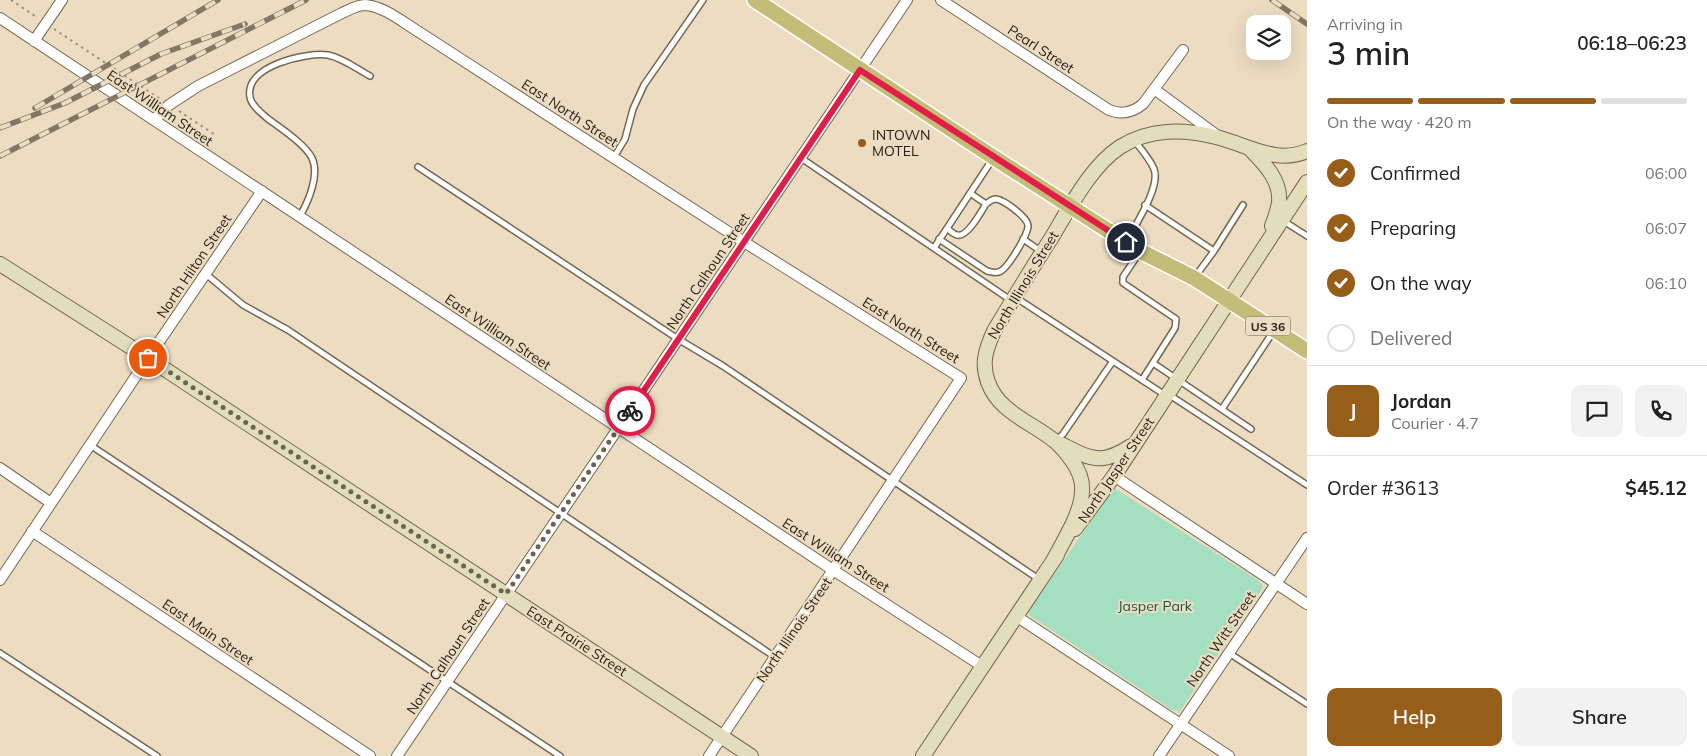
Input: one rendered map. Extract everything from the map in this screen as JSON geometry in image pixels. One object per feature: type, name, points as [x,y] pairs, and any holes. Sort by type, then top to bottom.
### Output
[{"type":"main road","name":"US 36","points":[[755,0],[1140,251],[1194,278],[1307,351]]},
{"type":"street","points":[[34,41],[62,0]]},
{"type":"street","name":"North Calhoun Street","points":[[397,756],[907,0]]},
{"type":"street","name":"Pearl Street","points":[[941,0],[1109,110],[1128,113],[1135,110],[1143,104],[1154,89]]},
{"type":"street","name":"East North Street","points":[[154,120],[170,105],[198,86],[342,13],[365,5],[383,11],[404,23],[744,242],[961,378]]},
{"type":"street","name":"East William Street","points":[[0,18],[833,570],[982,666]]},
{"type":"street","points":[[1183,50],[1154,89],[1220,138]]},
{"type":"street","name":"North Illinois Street","points":[[1053,561],[1074,518],[1082,492],[1082,480],[1076,466],[1056,442],[1006,409],[992,392],[984,367],[986,347],[1013,299],[1071,206],[1103,162],[1120,147],[1148,134],[1180,131],[1198,132],[1248,147]]},
{"type":"street","points":[[1248,147],[1269,154],[1285,156],[1298,155],[1307,151]]},
{"type":"street","points":[[1248,147],[1263,162],[1272,175],[1278,189],[1279,202],[1270,231],[1259,254]]},
{"type":"street","name":"North Jasper Street","points":[[925,755],[1040,580],[1114,476],[1307,182]]},
{"type":"street","name":"North Hilton Street","points":[[0,580],[148,358],[262,192]]},
{"type":"street","name":"East Prairie Street","points":[[0,264],[148,358],[751,756]]},
{"type":"street","name":"North Illinois Street","points":[[709,756],[961,378]]},
{"type":"street","points":[[1056,442],[1089,457],[1100,459],[1111,457],[1135,443]]},
{"type":"street","points":[[0,468],[51,503]]},
{"type":"street","points":[[1114,476],[1307,604]]},
{"type":"street","name":"East Main Street","points":[[32,532],[370,756]]},
{"type":"street","name":"North Witt Street","points":[[1159,756],[1307,538]]},
{"type":"street","points":[[1016,616],[1229,756]]},
{"type":"lane","points":[[614,158],[625,139],[632,109],[644,85],[703,0]]},
{"type":"lane","points":[[300,217],[311,196],[314,172],[313,159],[292,136],[255,106],[250,99],[250,88],[257,76],[271,67],[295,57],[312,55],[329,55],[370,76]]},
{"type":"lane","points":[[1126,242],[1154,186],[1155,171],[1150,160],[1134,140]]},
{"type":"lane","points":[[934,248],[994,157]]},
{"type":"lane","points":[[801,158],[934,248],[1307,485]]},
{"type":"lane","points":[[418,167],[678,340],[723,366],[1040,580]]},
{"type":"lane","points":[[970,193],[986,204]]},
{"type":"lane","points":[[939,239],[987,271],[995,273],[1001,271],[1006,266],[1028,231],[1028,224],[1021,214],[997,199],[991,200],[986,204],[962,235],[957,235],[947,228]]},
{"type":"lane","points":[[1145,205],[1214,251]]},
{"type":"lane","points":[[1194,278],[1214,251],[1243,205]]},
{"type":"lane","points":[[1281,220],[1307,236]]},
{"type":"lane","points":[[1023,239],[1042,252]]},
{"type":"lane","points":[[1140,251],[1123,277],[1123,283],[1176,319],[1175,328],[1142,380]]},
{"type":"lane","points":[[205,274],[243,305],[288,330],[775,657]]},
{"type":"lane","points":[[1222,409],[1275,330]]},
{"type":"lane","points":[[1056,442],[1113,361]]},
{"type":"lane","points":[[1152,363],[1251,429]]},
{"type":"lane","points":[[90,445],[560,756]]},
{"type":"lane","points":[[0,653],[157,756]]},
{"type":"lane","points":[[1229,653],[1307,704]]},
{"type":"path","points":[[11,0],[217,136]]},
{"type":"green space","name":"Jasper Park","points":[[1115,489],[1259,581],[1262,585],[1262,589],[1180,711],[1172,710],[1029,615],[1029,611],[1111,492]]},
{"type":"railway","points":[[35,108],[218,0]]},
{"type":"railway","points":[[0,156],[306,0]]},
{"type":"railway","points":[[1272,0],[1307,24]]},
{"type":"railway","points":[[0,128],[65,103],[161,54],[245,24]]},
{"type":"way so far","points":[[148,358],[506,594],[630,411]]},
{"type":"place","name":"INTOWN MOTEL","points":[[862,143]]},
{"type":"route","points":[[630,411],[860,70],[1126,242]]}]
